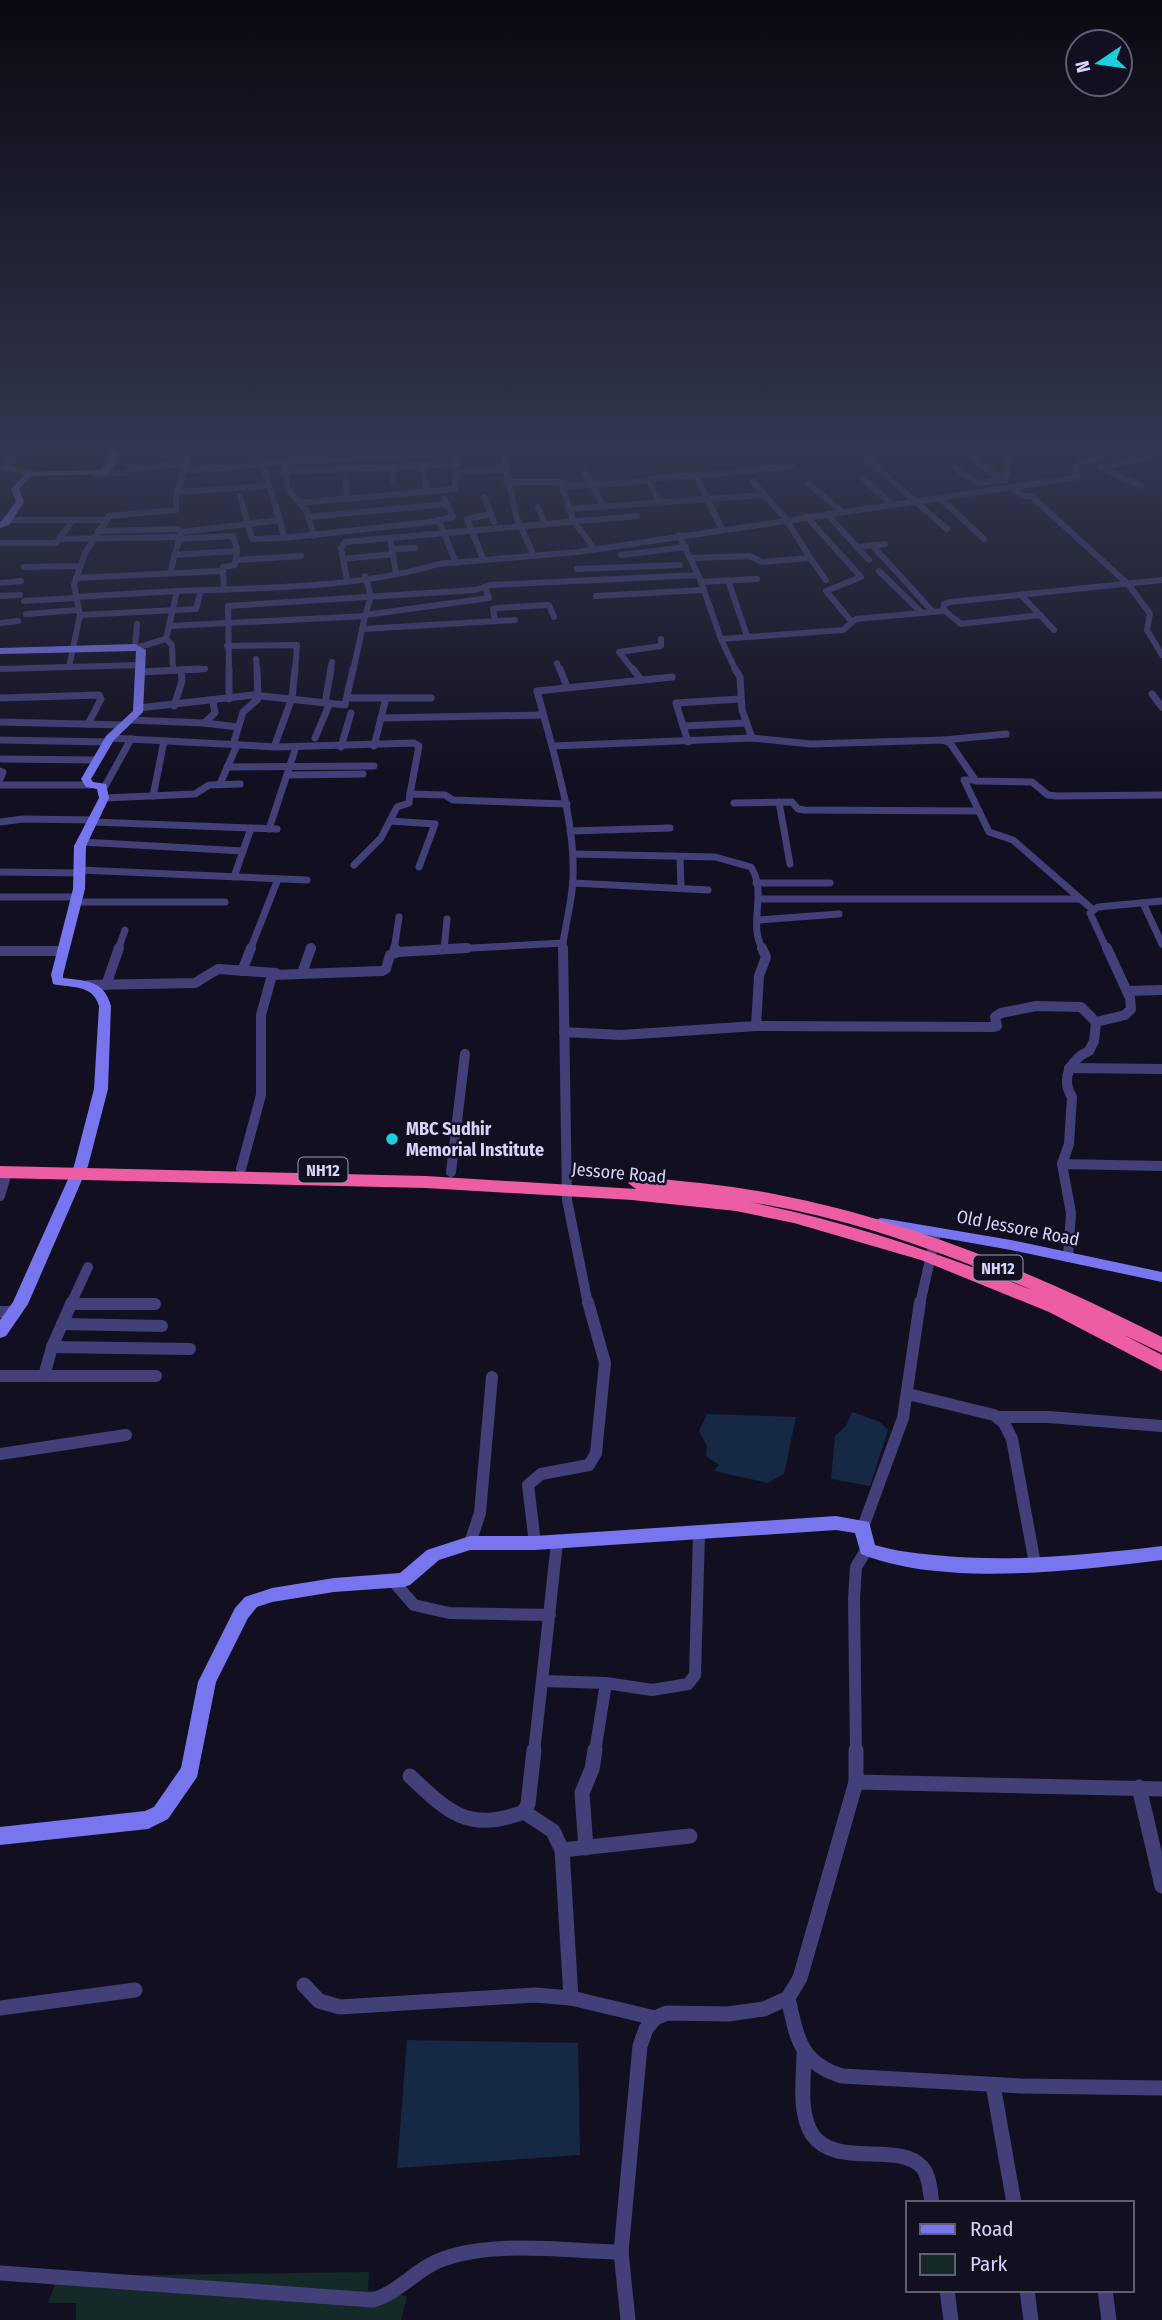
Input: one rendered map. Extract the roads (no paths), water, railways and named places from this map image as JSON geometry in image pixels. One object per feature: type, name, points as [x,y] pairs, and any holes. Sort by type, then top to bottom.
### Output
[{"type":"highway","name":"Jessore Road","points":[[2,1169],[451,1172],[640,1189],[932,1243]]},
{"type":"highway","name":"Jessore Road","points":[[80,1170],[567,1184]]},
{"type":"highway","name":"NH12","points":[[640,1189],[782,1201],[867,1221],[932,1243],[1162,1346]]},
{"type":"highway","name":"NH12","points":[[1060,1301],[1162,1364]]},
{"type":"street","points":[[69,667],[79,612],[75,597],[76,578],[84,558]]},
{"type":"street","points":[[170,573],[173,558]]},
{"type":"street","points":[[224,590],[223,568],[234,565],[236,561],[272,558]]},
{"type":"street","points":[[347,580],[343,559],[348,558]]},
{"type":"street","points":[[394,558],[397,573]]},
{"type":"street","points":[[0,596],[75,597],[290,587],[456,562],[505,558]]},
{"type":"street","points":[[610,558],[615,567]]},
{"type":"street","points":[[691,558],[727,657],[740,677],[740,699],[752,738]]},
{"type":"street","points":[[756,558],[766,562],[807,558]]},
{"type":"street","points":[[810,558],[826,580]]},
{"type":"street","points":[[844,558],[861,577],[826,591],[851,621]]},
{"type":"street","points":[[884,558],[933,612]]},
{"type":"street","points":[[1100,558],[1128,584],[1150,614],[1147,630],[1162,655]]},
{"type":"street","points":[[577,569],[680,565]]},
{"type":"street","points":[[24,566],[80,566]]},
{"type":"street","points":[[879,571],[922,613]]},
{"type":"street","points":[[76,578],[223,572]]},
{"type":"street","points":[[139,708],[213,702],[257,695],[345,705],[371,596],[365,576]]},
{"type":"street","points":[[229,699],[228,606],[485,587],[757,579]]},
{"type":"street","points":[[728,580],[747,636]]},
{"type":"street","points":[[944,610],[944,604],[950,601],[1022,596],[1162,580]]},
{"type":"street","points":[[0,583],[21,581]]},
{"type":"street","points":[[170,626],[365,615],[489,598],[485,587]]},
{"type":"street","points":[[26,614],[196,609],[201,590]]},
{"type":"street","points":[[596,596],[704,590]]},
{"type":"street","points":[[166,639],[177,591]]},
{"type":"street","points":[[432,592],[435,605]]},
{"type":"street","points":[[1022,596],[1054,629]]},
{"type":"street","points":[[495,621],[493,609],[497,608],[549,605],[554,617]]},
{"type":"street","points":[[721,639],[843,630],[851,621],[944,610],[961,624],[1041,615]]},
{"type":"street","points":[[362,629],[514,620]]},
{"type":"street","points":[[0,623],[18,621]]},
{"type":"street","points":[[137,624],[139,708],[109,740],[86,779],[90,785],[104,793],[153,796],[195,794],[209,785],[240,783]]},
{"type":"street","points":[[0,651],[137,647],[166,639]]},
{"type":"street","points":[[166,639],[172,645],[180,693],[174,706]]},
{"type":"street","points":[[641,680],[619,652],[661,646],[661,639]]},
{"type":"street","points":[[228,646],[297,645],[292,698],[274,747]]},
{"type":"street","points":[[220,784],[235,745],[243,712],[258,699],[256,659]]},
{"type":"street","points":[[315,738],[327,704],[332,662]]},
{"type":"street","points":[[557,663],[567,687]]},
{"type":"street","points":[[0,669],[205,669]]},
{"type":"street","points":[[535,1543],[528,1485],[541,1474],[589,1465],[596,1453],[605,1363],[593,1328],[574,1240],[567,1184],[564,943],[573,883],[573,854],[567,804],[536,692],[672,677]]},
{"type":"street","points":[[1152,694],[1162,707]]},
{"type":"street","points":[[0,698],[99,695],[101,699],[88,724]]},
{"type":"street","points":[[348,698],[431,698]]},
{"type":"street","points":[[374,746],[386,698]]},
{"type":"street","points":[[688,742],[676,703],[740,699]]},
{"type":"street","points":[[204,723],[215,713],[213,702]]},
{"type":"street","points":[[341,747],[351,713]]},
{"type":"street","points":[[381,718],[542,715]]},
{"type":"street","points":[[0,722],[204,723],[238,727]]},
{"type":"street","points":[[683,726],[746,723]]},
{"type":"street","points":[[552,746],[752,738],[811,744],[944,740],[1006,734]]},
{"type":"street","points":[[131,739],[82,842],[77,900],[57,981],[88,985],[195,983],[213,970],[277,974],[382,971],[386,969],[394,953],[399,918]]},
{"type":"street","points":[[0,740],[131,739],[274,747],[414,743],[419,747],[409,803],[397,807],[381,838],[354,865]]},
{"type":"street","points":[[944,740],[950,743],[974,780]]},
{"type":"street","points":[[153,796],[164,741]]},
{"type":"street","points":[[0,822],[23,819],[273,829],[296,747]]},
{"type":"street","points":[[0,759],[98,760]]},
{"type":"street","points":[[289,771],[374,766]]},
{"type":"street","points":[[227,767],[363,774]]},
{"type":"street","points":[[0,771],[3,772],[0,779]]},
{"type":"street","points":[[1162,795],[1057,796],[1048,794],[1031,782],[964,780],[989,832],[1013,840],[1092,909],[1162,901]]},
{"type":"street","points":[[0,785],[90,785]]},
{"type":"street","points":[[410,794],[445,795],[453,800],[567,804]]},
{"type":"street","points":[[779,802],[790,864]]},
{"type":"street","points":[[734,803],[794,803],[798,809],[804,810],[979,811]]},
{"type":"street","points":[[390,821],[435,824],[419,867]]},
{"type":"street","points":[[234,877],[251,828]]},
{"type":"street","points":[[570,831],[670,828]]},
{"type":"street","points":[[82,842],[243,851]]},
{"type":"street","points":[[573,854],[715,857],[747,865],[754,871],[759,899],[756,932],[766,957],[759,976],[757,1026]]},
{"type":"street","points":[[680,857],[681,887]]},
{"type":"street","points":[[0,872],[80,871],[307,880]]},
{"type":"street","points":[[242,971],[278,879]]},
{"type":"street","points":[[573,883],[708,890]]},
{"type":"street","points":[[756,883],[830,883]]},
{"type":"street","points":[[0,897],[225,902]]},
{"type":"street","points":[[759,899],[1079,899]]},
{"type":"street","points":[[1143,903],[1162,944]]},
{"type":"street","points":[[1092,909],[1090,913],[1127,992],[1130,1013],[1096,1021]]},
{"type":"street","points":[[759,920],[839,914]]},
{"type":"street","points":[[444,950],[447,919]]},
{"type":"street","points":[[106,985],[125,930]]},
{"type":"street","points":[[394,953],[564,943]]},
{"type":"street","points":[[302,973],[311,947]]},
{"type":"street","points":[[0,951],[63,951]]},
{"type":"street","points":[[241,1169],[261,1095],[261,1015],[270,978],[277,974]]},
{"type":"street","points":[[0,1332],[7,1312],[80,1170],[101,1089],[105,1006],[102,995],[88,985]]},
{"type":"street","points":[[1127,992],[1162,990]]},
{"type":"street","points":[[564,1032],[621,1035],[757,1026],[992,1027],[997,1026],[995,1017],[1006,1010],[1073,1006],[1088,1010],[1096,1021],[1094,1041],[1089,1051],[1077,1056],[1069,1068],[1068,1091],[1072,1097],[1069,1144],[1062,1164],[1071,1213],[1069,1257]]},
{"type":"street","points":[[451,1172],[465,1054]]},
{"type":"street","points":[[1069,1068],[1162,1069]]},
{"type":"street","points":[[1062,1164],[1162,1166]]},
{"type":"street","points":[[0,1196],[2,1169]]},
{"type":"street","points":[[628,2320],[621,2252],[640,2046],[646,2029],[655,2018],[667,2013],[728,2014],[764,2009],[788,1998],[800,1978],[856,1782],[856,1567],[867,1549],[863,1527],[900,1431],[908,1394],[922,1275],[932,1243]]},
{"type":"street","name":"Old Jessore Road","points":[[932,1243],[1069,1257],[1162,1277]]},
{"type":"street","points":[[44,1376],[52,1347],[88,1267]]},
{"type":"street","points":[[71,1304],[155,1304]]},
{"type":"street","points":[[62,1324],[162,1326]]},
{"type":"street","points":[[52,1347],[190,1349]]},
{"type":"street","points":[[0,1376],[156,1376]]},
{"type":"street","points":[[470,1543],[480,1513],[492,1377]]},
{"type":"street","points":[[908,1394],[1000,1417],[1060,1418],[1162,1426]]},
{"type":"street","points":[[1000,1417],[1012,1439],[1035,1564]]},
{"type":"street","points":[[0,1454],[34,1454],[79,1440],[126,1434]]},
{"type":"street","points":[[0,1836],[148,1821],[161,1813],[190,1771],[207,1682],[241,1613],[251,1602],[272,1595],[334,1585],[404,1580],[433,1555],[448,1547],[470,1543],[558,1542],[836,1523],[863,1527]]},
{"type":"street","points":[[542,1681],[606,1683],[652,1690],[674,1689],[688,1684],[695,1675],[699,1533]]},
{"type":"street","points":[[524,1812],[536,1748],[558,1542]]},
{"type":"street","points":[[867,1549],[903,1559],[965,1566],[1035,1564],[1162,1553]]},
{"type":"street","points":[[393,1581],[414,1605],[449,1613],[550,1615]]},
{"type":"street","points":[[586,1848],[582,1793],[592,1769],[606,1683]]},
{"type":"street","points":[[410,1776],[440,1804],[466,1822],[487,1823],[524,1812],[553,1831],[562,1850],[571,1998]]},
{"type":"street","points":[[856,1782],[1139,1787],[1162,1790]]},
{"type":"street","points":[[1139,1787],[1162,1886]]},
{"type":"street","points":[[562,1850],[690,1836]]},
{"type":"street","points":[[304,1985],[309,1995],[323,2005],[341,2007],[495,1997],[571,1998],[655,2018]]},
{"type":"street","points":[[0,2008],[135,1990]]},
{"type":"street","points":[[788,1998],[804,2051],[809,2061],[822,2072],[842,2076],[993,2085],[1162,2088]]},
{"type":"street","points":[[804,2051],[807,2118],[818,2141],[829,2148],[915,2161],[923,2167],[932,2201]]},
{"type":"street","points":[[993,2085],[1014,2201]]},
{"type":"street","points":[[0,2273],[373,2300],[398,2290],[442,2258],[471,2252],[621,2252]]},
{"type":"street","points":[[947,2292],[951,2320]]},
{"type":"street","points":[[1027,2292],[1031,2320]]},
{"type":"street","points":[[1105,2292],[1110,2320]]},
{"type":"water","points":[[852,1412],[880,1422],[888,1430],[870,1486],[831,1479],[835,1436],[846,1426]]},
{"type":"water","points":[[707,1414],[796,1417],[784,1474],[768,1483],[714,1471],[719,1465],[706,1456],[707,1446],[699,1431]]},
{"type":"water","points":[[407,2040],[578,2043],[580,2155],[397,2168]]},
{"type":"place","name":"MBC Sudhir Memorial Institute","points":[[392,1139]]}]
